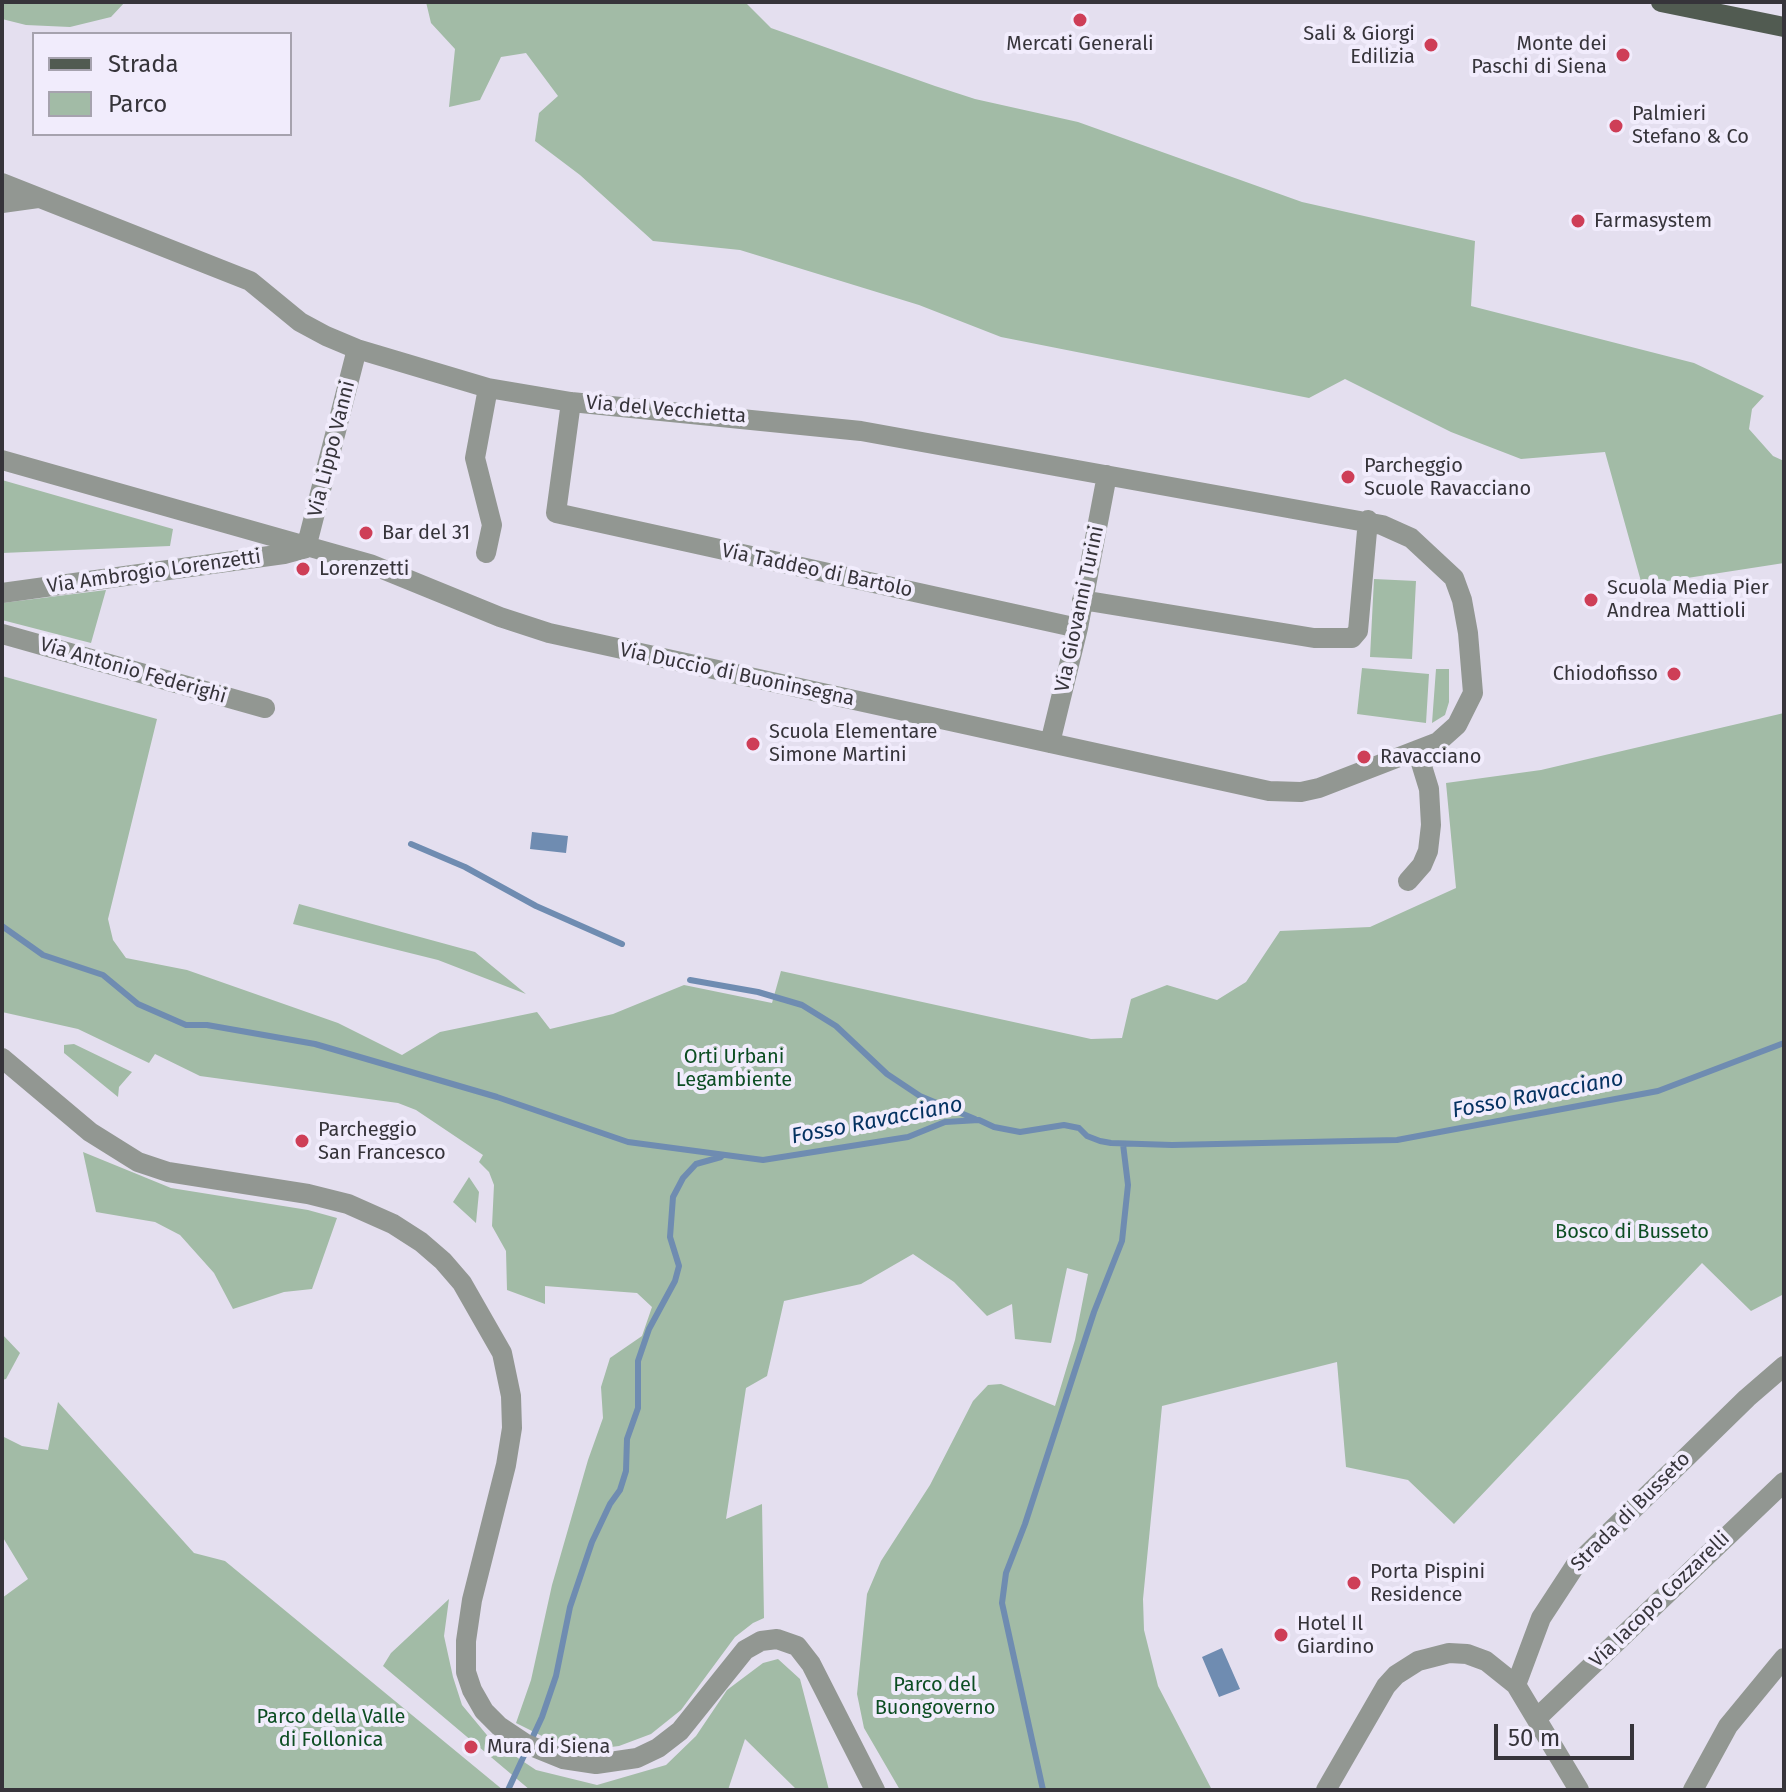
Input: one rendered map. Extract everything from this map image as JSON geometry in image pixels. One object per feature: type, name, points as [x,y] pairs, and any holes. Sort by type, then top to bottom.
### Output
[{"type":"main road","points":[[1661,2],[1784,27]]},
{"type":"street","name":"Via del Vecchietta","points":[[2,183],[250,281],[300,322],[357,349],[488,388],[571,402],[861,431],[1368,520]]},
{"type":"street","points":[[2,203],[39,198]]},
{"type":"street","name":"Via Lippo Vanni","points":[[306,548],[357,349]]},
{"type":"street","points":[[486,553],[492,525],[475,458],[488,388]]},
{"type":"street","name":"Via Taddeo di Bartolo","points":[[571,402],[556,513],[1078,628]]},
{"type":"street","name":"Via Duccio di Buoninsegna","points":[[2,460],[370,564],[500,617],[549,633],[1257,788],[1288,792],[1319,788],[1438,742],[1450,733],[1471,702],[1471,657],[1462,600],[1454,578],[1424,548],[1396,529],[1368,520]]},
{"type":"street","name":"Via Giovanni Turini","points":[[1050,743],[1078,628],[1107,475]]},
{"type":"street","points":[[1082,600],[1314,638],[1352,638],[1358,631],[1368,520]]},
{"type":"street","name":"Via Ambrogio Lorenzetti","points":[[2,593],[284,554],[306,548]]},
{"type":"street","name":"Via Antonio Federighi","points":[[2,634],[265,708]]},
{"type":"street","points":[[1408,881],[1422,865],[1428,851],[1431,825],[1429,789],[1417,750]]},
{"type":"street","points":[[2,1058],[90,1132],[138,1162],[181,1175],[298,1192],[348,1204],[393,1224],[421,1242],[462,1283],[502,1353],[511,1396],[512,1428],[506,1465],[472,1600],[465,1653],[466,1672],[475,1697],[484,1711],[507,1733],[548,1754],[596,1764],[618,1762],[648,1753],[686,1725],[745,1650],[761,1641],[777,1639],[797,1646],[811,1664],[875,1790]]},
{"type":"street","name":"Strada di Busseto","points":[[1516,1685],[1541,1618],[1575,1566],[1747,1398],[1784,1366]]},
{"type":"street","name":"Via Iacopo Cozzarelli","points":[[1537,1718],[1784,1482]]},
{"type":"street","points":[[1326,1790],[1378,1697],[1396,1675],[1408,1666],[1440,1654],[1467,1654],[1494,1666],[1516,1685],[1579,1790]]},
{"type":"street","points":[[1693,1790],[1728,1726],[1784,1658]]},
{"type":"green space","points":[[2,2],[125,2],[111,17],[70,27],[26,25],[2,19]]},
{"type":"green space","points":[[426,2],[745,2],[771,28],[935,86],[975,99],[1078,122],[1302,202],[1475,241],[1471,306],[1694,363],[1764,396],[1752,409],[1749,429],[1773,456],[1784,461],[1784,563],[1642,585],[1605,452],[1521,459],[1451,432],[1345,379],[1309,398],[1001,337],[919,305],[740,250],[653,241],[580,175],[535,141],[539,113],[558,96],[526,53],[501,57],[480,100],[449,107],[455,49],[431,23]]},
{"type":"green space","points":[[2,480],[173,529],[170,546],[2,553]]},
{"type":"green space","points":[[1374,579],[1416,581],[1412,659],[1370,657]]},
{"type":"green space","points":[[106,590],[91,643],[2,620],[2,603]]},
{"type":"green space","points":[[1362,668],[1429,674],[1426,723],[1357,714]]},
{"type":"green space","points":[[1436,669],[1449,669],[1449,702],[1445,715],[1432,723]]},
{"type":"green space","points":[[2,676],[157,719],[108,919],[113,940],[126,958],[187,970],[338,1023],[402,1055],[440,1032],[537,1012],[550,1029],[613,1014],[684,985],[772,1003],[781,971],[1091,1039],[1122,1038],[1131,999],[1167,985],[1217,1000],[1246,982],[1280,931],[1370,927],[1456,888],[1446,783],[1541,770],[1784,713],[1784,1294],[1751,1311],[1702,1263],[1454,1524],[1408,1480],[1346,1467],[1337,1362],[1162,1406],[1143,1599],[1144,1630],[1158,1686],[1212,1790],[900,1790],[864,1728],[857,1694],[867,1594],[881,1561],[930,1485],[973,1401],[988,1385],[1001,1384],[1055,1406],[1075,1340],[1088,1274],[1067,1268],[1051,1343],[1015,1339],[1012,1304],[987,1316],[954,1282],[913,1254],[861,1284],[784,1301],[767,1376],[746,1388],[726,1519],[762,1504],[764,1618],[735,1637],[681,1710],[651,1734],[619,1746],[603,1748],[556,1743],[516,1723],[531,1680],[552,1585],[603,1418],[601,1387],[610,1358],[642,1336],[652,1307],[637,1293],[545,1286],[545,1304],[507,1290],[506,1251],[492,1226],[494,1185],[489,1172],[479,1162],[483,1155],[416,1110],[398,1103],[200,1076],[155,1054],[149,1063],[78,1029],[2,1012]]},
{"type":"green space","points":[[299,904],[475,952],[526,994],[438,960],[293,924]]},
{"type":"green space","points":[[74,1044],[132,1072],[119,1087],[118,1097],[64,1053],[64,1045]]},
{"type":"green space","points":[[83,1152],[171,1188],[308,1210],[337,1218],[312,1289],[284,1292],[233,1309],[214,1273],[180,1235],[155,1222],[96,1212]]},
{"type":"green space","points":[[469,1177],[479,1192],[476,1223],[453,1202]]},
{"type":"green space","points":[[2,1334],[20,1353],[6,1379],[2,1380]]},
{"type":"green space","name":"Parco della Valle di Follonica","points":[[58,1402],[194,1553],[225,1561],[503,1790],[2,1790],[2,1598],[28,1579],[2,1536],[2,1436],[22,1446],[48,1450]]},
{"type":"green space","points":[[449,1599],[444,1636],[462,1705],[491,1740],[536,1770],[597,1785],[666,1765],[696,1736],[727,1690],[763,1663],[778,1659],[800,1679],[829,1790],[797,1790],[745,1739],[728,1790],[530,1790],[383,1666],[391,1653]]},
{"type":"water","points":[[532,832],[568,836],[566,853],[530,849]]},
{"type":"water","points":[[1222,1648],[1240,1689],[1219,1697],[1202,1657]]},
{"type":"waterway","points":[[411,844],[465,867],[536,906],[622,944]]},
{"type":"waterway","name":"Fosso Ravacciano","points":[[2,926],[43,955],[103,975],[138,1004],[186,1025],[207,1025],[315,1044],[497,1097],[628,1142],[763,1160],[908,1137],[945,1122],[979,1120],[994,1127],[1020,1132],[1064,1125],[1079,1128],[1087,1136],[1111,1143],[1172,1145],[1397,1140],[1658,1091],[1784,1043]]},
{"type":"waterway","points":[[690,980],[758,992],[802,1005],[836,1026],[887,1074],[920,1096],[975,1119]]},
{"type":"waterway","points":[[1043,1790],[1002,1603],[1006,1573],[1094,1312],[1122,1241],[1128,1185],[1123,1144]]},
{"type":"waterway","points":[[508,1790],[542,1717],[556,1676],[570,1607],[592,1542],[620,1490],[626,1471],[627,1439],[638,1408],[638,1361],[649,1329],[675,1281],[679,1266],[670,1237],[673,1197],[683,1178],[696,1164],[721,1157]]},
{"type":"place","name":"Mercati Generali","points":[[1080,20]]},
{"type":"place","name":"Sali & Giorgi Edilizia","points":[[1431,45]]},
{"type":"place","name":"Monte dei Paschi di Siena","points":[[1623,55]]},
{"type":"place","name":"Palmieri Stefano & Co","points":[[1616,126]]},
{"type":"place","name":"Farmasystem","points":[[1578,221]]},
{"type":"place","name":"Parcheggio Scuole Ravacciano","points":[[1348,477]]},
{"type":"place","name":"Bar del 31","points":[[366,533]]},
{"type":"place","name":"Lorenzetti","points":[[303,569]]},
{"type":"place","name":"Scuola Media Pier Andrea Mattioli","points":[[1591,600]]},
{"type":"place","name":"Chiodofisso","points":[[1674,674]]},
{"type":"place","name":"Scuola Elementare Simone Martini","points":[[753,744]]},
{"type":"place","name":"Ravacciano","points":[[1364,757]]},
{"type":"place","name":"Parcheggio San Francesco","points":[[302,1141]]},
{"type":"place","name":"Porta Pispini Residence","points":[[1354,1583]]},
{"type":"place","name":"Hotel Il Giardino","points":[[1281,1635]]},
{"type":"place","name":"Mura di Siena","points":[[471,1747]]},
{"type":"park label","name":"Orti Urbani Legambiente","points":[[734,1068]]},
{"type":"park label","name":"Bosco di Busseto","points":[[1632,1232]]},
{"type":"park label","name":"Parco del Buongoverno","points":[[935,1696]]}]
